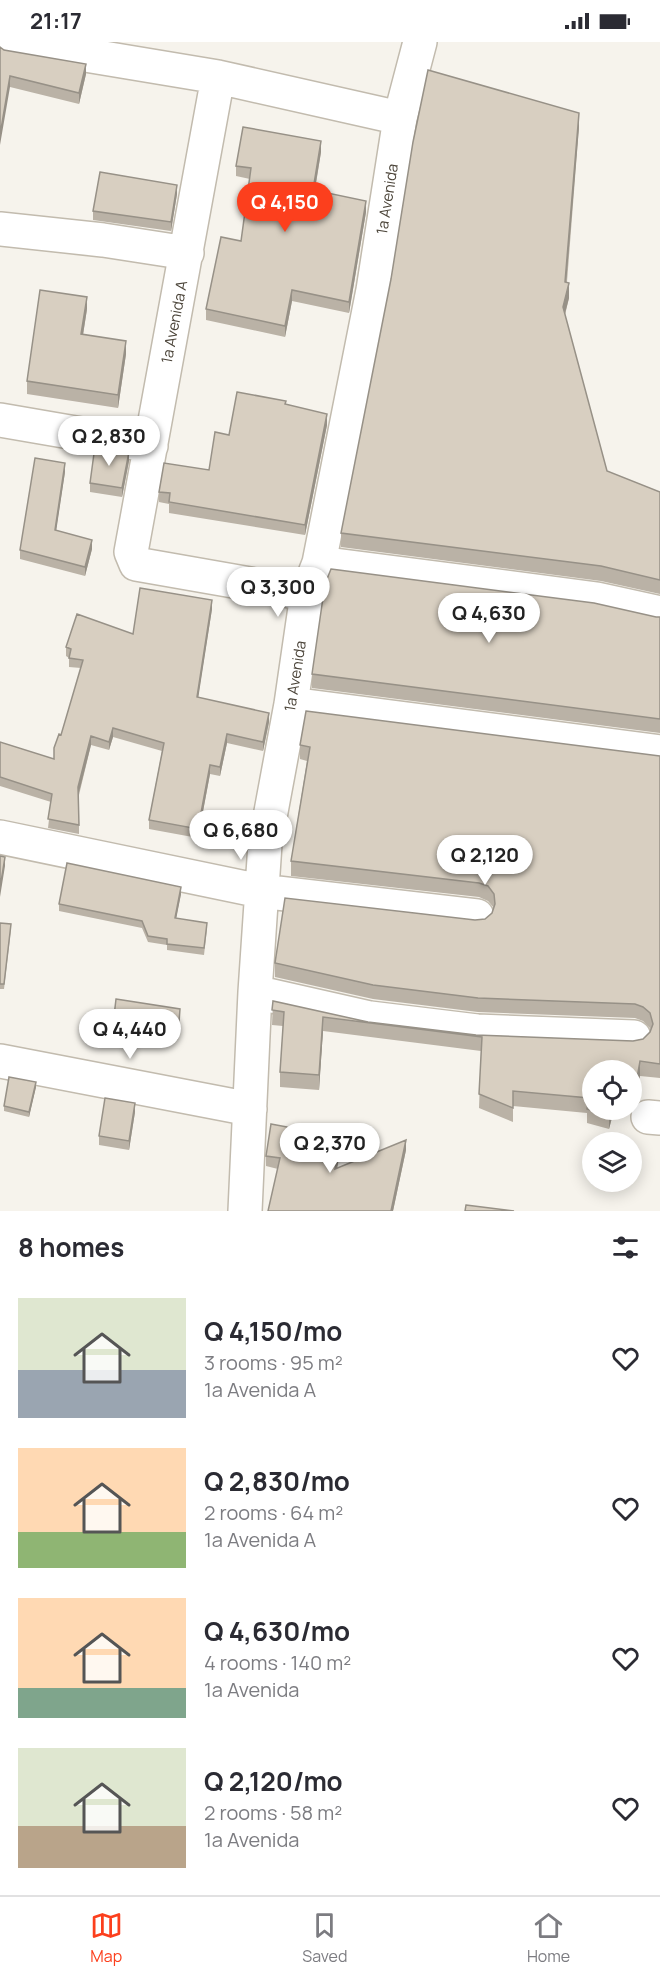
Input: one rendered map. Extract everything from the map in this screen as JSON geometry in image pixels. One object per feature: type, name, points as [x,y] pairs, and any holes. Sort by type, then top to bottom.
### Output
[{"type":"street","points":[[7,42],[218,77],[400,118]]},
{"type":"street","name":"1a Avenida","points":[[245,1211],[260,891],[265,844],[291,704],[308,594],[319,563],[373,290],[400,118],[420,42]]},
{"type":"street","name":"1a Avenida A","points":[[218,77],[131,552],[136,564],[308,594]]},
{"type":"street","points":[[0,229],[103,240],[187,253]]},
{"type":"street","points":[[0,420],[151,446]]},
{"type":"street","points":[[319,563],[597,599],[660,613]]},
{"type":"street","points":[[291,704],[660,752]]},
{"type":"street","points":[[0,837],[260,891],[477,916]]},
{"type":"street","points":[[255,992],[370,1018],[456,1028],[634,1037]]},
{"type":"street","points":[[0,1061],[249,1109]]},
{"type":"building","points":[[0,47],[4,50],[86,64],[79,93],[10,76],[0,135]]},
{"type":"building","points":[[428,70],[579,113],[565,282],[569,283],[563,307],[607,471],[660,492],[660,580],[601,566],[341,533],[391,279],[413,142]]},
{"type":"building","points":[[243,127],[321,141],[313,190],[366,201],[349,302],[292,290],[285,326],[206,309],[221,237],[241,241],[251,168],[236,166]]},
{"type":"building","points":[[100,172],[177,185],[171,222],[93,211]]},
{"type":"building","points":[[40,290],[87,297],[81,334],[126,341],[118,395],[27,381]]},
{"type":"building","points":[[237,392],[286,401],[285,404],[327,414],[305,525],[169,502],[170,493],[159,492],[164,463],[209,470],[215,432],[229,435]]},
{"type":"building","points":[[95,446],[129,452],[122,488],[90,483]]},
{"type":"building","points":[[35,458],[65,463],[55,530],[92,540],[85,567],[20,550]]},
{"type":"building","points":[[331,569],[594,603],[660,617],[660,719],[312,674],[325,584]]},
{"type":"building","points":[[140,588],[212,600],[197,697],[269,713],[263,742],[227,734],[220,767],[210,765],[198,829],[149,820],[164,743],[113,728],[109,742],[91,736],[78,787],[79,825],[48,819],[52,794],[0,777],[0,742],[54,759],[54,748],[59,734],[61,735],[83,660],[69,658],[71,649],[66,647],[77,614],[133,634]]},
{"type":"building","points":[[306,711],[660,756],[660,1064],[642,1060],[582,1060],[582,1097],[513,1091],[513,1108],[479,1094],[482,1037],[323,1017],[319,1075],[280,1072],[284,1012],[272,1010],[273,1001],[368,1022],[476,1035],[633,1041],[643,1039],[650,1032],[653,1024],[650,1013],[635,1004],[478,998],[373,985],[275,963],[285,898],[475,920],[485,919],[492,913],[495,904],[494,894],[488,886],[479,883],[291,861],[310,747],[300,745]]},
{"type":"building","points":[[0,856],[5,857],[0,888]]},
{"type":"building","points":[[67,863],[181,887],[175,918],[207,923],[204,948],[167,944],[167,939],[148,936],[142,921],[59,904]]},
{"type":"building","points":[[0,923],[11,924],[4,984],[0,984]]},
{"type":"building","points":[[116,999],[180,1009],[178,1035],[113,1025]]},
{"type":"building","points":[[9,1077],[36,1082],[29,1112],[4,1106]]},
{"type":"building","points":[[105,1098],[135,1103],[129,1141],[99,1136]]},
{"type":"building","points":[[271,1124],[341,1137],[335,1169],[406,1140],[391,1211],[268,1211],[280,1158],[266,1156]]},
{"type":"building","points":[[466,1205],[514,1211],[465,1211]]}]
